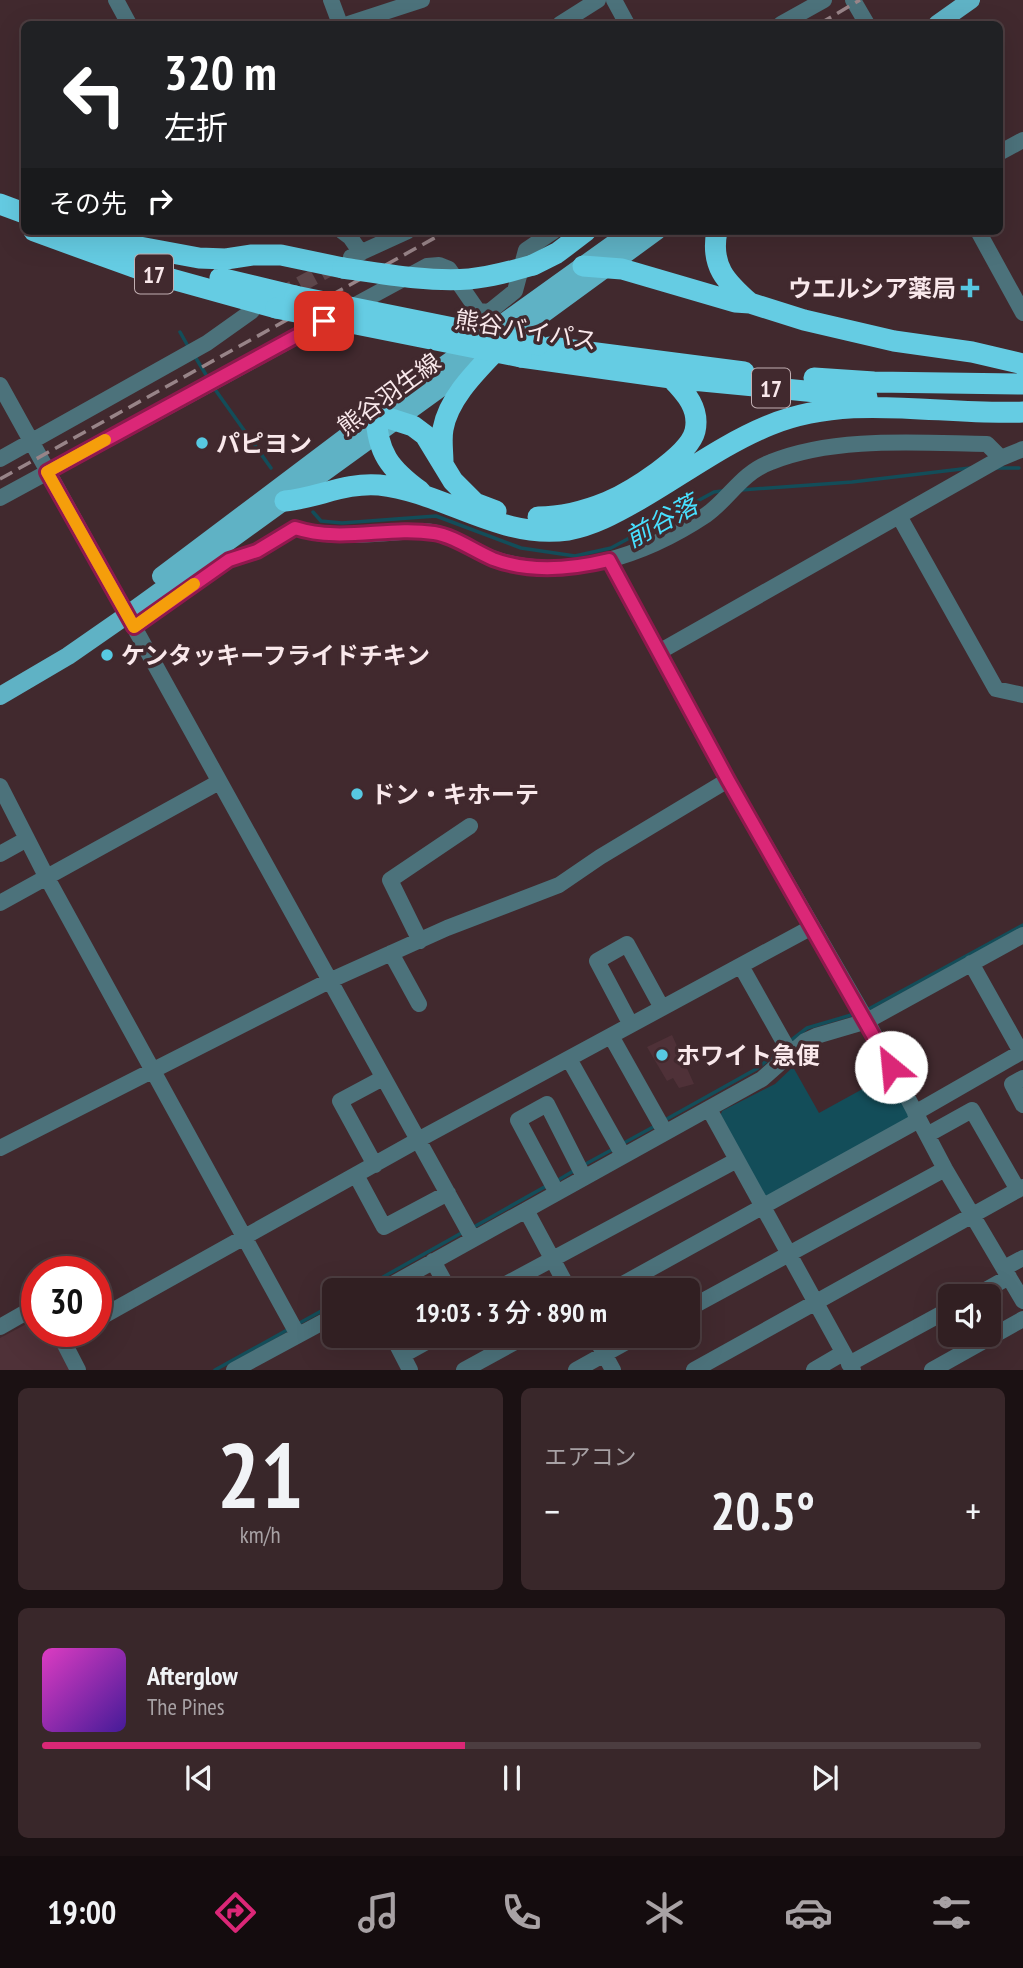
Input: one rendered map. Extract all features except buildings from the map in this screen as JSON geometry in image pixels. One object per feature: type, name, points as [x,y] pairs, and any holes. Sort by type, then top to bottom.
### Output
[{"type":"highway","points":[[0,204],[21,213]]},
{"type":"highway","points":[[0,219],[21,227]]},
{"type":"highway","name":"熊谷バイパス","points":[[45,235],[150,273],[276,308],[447,344],[760,374],[874,382],[1023,384]]},
{"type":"highway","points":[[81,235],[199,258],[281,255],[352,259],[391,275],[468,279],[499,275],[533,265],[557,253],[581,235]]},
{"type":"highway","name":"熊谷バイパス","points":[[81,235],[194,272],[529,351],[671,379],[872,397],[1023,404]]},
{"type":"highway","points":[[716,235],[714,246],[719,268],[728,284],[750,303]]},
{"type":"highway","points":[[583,266],[622,269],[735,302],[750,303],[804,320],[894,341],[972,352],[1023,364]]},
{"type":"highway","points":[[443,464],[443,429],[451,407],[504,342]]},
{"type":"highway","points":[[424,495],[398,475],[387,461],[383,422],[413,426],[425,435],[453,481],[475,503],[499,513],[561,517],[607,502],[660,470],[687,445],[694,434],[696,422],[693,406],[685,392],[671,379]]},
{"type":"highway","points":[[285,500],[306,499],[353,485],[379,485],[424,495],[514,528],[570,529],[622,509],[732,443],[795,416],[868,406],[989,413],[1023,412]]},
{"type":"main road","points":[[941,21],[971,0]]},
{"type":"main road","name":"熊谷羽生線","points":[[0,696],[46,667],[63,651],[128,615],[285,500],[626,235]]},
{"type":"main road","name":"熊谷羽生線","points":[[128,615],[383,422],[504,342],[652,235]]},
{"type":"street","points":[[116,0],[127,21]]},
{"type":"street","points":[[331,0],[339,21]]},
{"type":"street","points":[[357,21],[422,0]]},
{"type":"street","points":[[565,21],[598,0]]},
{"type":"street","points":[[614,0],[625,21]]},
{"type":"street","points":[[786,21],[824,0]]},
{"type":"street","points":[[853,0],[865,21]]},
{"type":"street","points":[[1003,151],[1023,140]]},
{"type":"street","points":[[347,235],[350,237],[352,259],[400,235]]},
{"type":"street","points":[[0,498],[427,266],[439,265],[449,269],[478,311],[489,312],[515,291],[526,250],[548,235]]},
{"type":"street","points":[[980,235],[1023,313]]},
{"type":"street","points":[[0,459],[207,343],[253,311]]},
{"type":"street","points":[[0,385],[473,1239]]},
{"type":"street","points":[[128,615],[229,560],[257,551],[295,528],[314,535],[414,531],[437,533],[494,559],[531,568],[580,567],[609,560],[668,537],[708,513],[739,482],[769,462],[797,454],[847,445],[987,444],[1001,458]]},
{"type":"street","points":[[659,652],[1001,458],[1023,449]]},
{"type":"street","points":[[899,516],[996,690],[1023,695]]},
{"type":"street","points":[[609,560],[728,780],[867,1021],[945,1169],[1023,1301]]},
{"type":"street","points":[[1,1145],[329,981],[559,885],[600,857],[728,780]]},
{"type":"street","points":[[0,903],[219,782]]},
{"type":"street","points":[[0,786],[46,876],[154,1069],[181,1125],[298,1335]]},
{"type":"street","points":[[420,941],[390,880],[470,826]]},
{"type":"street","points":[[0,854],[27,839]]},
{"type":"street","points":[[112,1311],[418,1140],[812,927]]},
{"type":"street","points":[[403,1278],[762,1079],[790,1053],[816,1035],[867,1021],[971,963],[1021,942]]},
{"type":"street","points":[[631,1025],[597,961],[627,944],[662,1008]]},
{"type":"street","points":[[391,953],[419,1004]]},
{"type":"street","points":[[634,1278],[921,1123],[1022,1051],[971,963]]},
{"type":"street","points":[[741,966],[790,1053]]},
{"type":"street","points":[[611,1036],[665,1132]]},
{"type":"street","points":[[569,1059],[623,1155]]},
{"type":"street","points":[[1023,1077],[1012,1084],[1023,1105]]},
{"type":"street","points":[[375,1165],[340,1101],[383,1078]]},
{"type":"street","points":[[557,1193],[518,1120],[547,1104],[584,1177]]},
{"type":"street","points":[[709,1109],[848,1362]]},
{"type":"street","points":[[694,1370],[813,1301],[1020,1188],[972,1110],[921,1123]]},
{"type":"street","points":[[517,1278],[737,1160]]},
{"type":"street","points":[[700,1302],[945,1169]]},
{"type":"street","points":[[356,1175],[384,1227],[447,1193]]},
{"type":"street","points":[[526,1210],[562,1278]]},
{"type":"street","points":[[991,1284],[1023,1258]]},
{"type":"street","points":[[433,1261],[442,1278]]},
{"type":"street","points":[[0,1327],[21,1315]]},
{"type":"street","points":[[814,1370],[848,1362],[938,1315]]},
{"type":"street","points":[[932,1370],[1023,1319]]},
{"type":"street","points":[[234,1370],[264,1362],[298,1335],[322,1322]]},
{"type":"street","points":[[69,1347],[78,1370]]},
{"type":"street","points":[[406,1362],[423,1348]]},
{"type":"street","points":[[464,1370],[504,1348]]},
{"type":"street","points":[[601,1348],[613,1370]]},
{"type":"street","points":[[576,1370],[615,1348]]},
{"type":"shaded area","points":[[672,1035],[694,1084],[679,1088],[673,1078],[667,1081],[647,1047]]},
{"type":"shaded area","points":[[21,1327],[21,1347],[57,1347],[70,1370],[0,1370],[0,1338]]},
{"type":"water","points":[[793,1067],[819,1113],[888,1075],[910,1114],[909,1119],[768,1197],[764,1196],[720,1117],[722,1111],[775,1084]]},
{"type":"waterway","name":"前谷落","points":[[180,332],[189,348]]},
{"type":"waterway","name":"前谷落","points":[[194,355],[208,378]]},
{"type":"waterway","name":"前谷落","points":[[214,388],[271,468]]},
{"type":"waterway","name":"前谷落","points":[[741,490],[852,482],[970,468]]},
{"type":"waterway","name":"前谷落","points":[[995,468],[1019,468]]},
{"type":"waterway","name":"前谷落","points":[[313,512],[321,521],[342,523],[436,516],[521,548],[575,556],[611,548],[714,492],[722,491]]},
{"type":"waterway","points":[[865,1011],[1023,925]]},
{"type":"waterway","points":[[789,1042],[807,1028],[858,1013]]},
{"type":"waterway","points":[[665,1120],[758,1068],[783,1047]]},
{"type":"waterway","points":[[622,1144],[655,1126]]},
{"type":"waterway","points":[[582,1166],[615,1148]]},
{"type":"waterway","points":[[555,1182],[575,1170]]},
{"type":"waterway","points":[[472,1228],[548,1185]]},
{"type":"waterway","points":[[381,1278],[465,1231]]},
{"type":"waterway","points":[[296,1325],[322,1311]]},
{"type":"waterway","points":[[215,1370],[289,1329]]},
{"type":"tunnel","points":[[279,296],[339,263]]},
{"type":"railway","points":[[824,21],[860,0]]},
{"type":"railway","points":[[0,479],[440,235]]},
{"type":"slow traffic","points":[[105,440],[47,472],[134,627],[194,584]]},
{"type":"place","name":"ウエルシア薬局","points":[[970,288]]},
{"type":"place","name":"パピヨン","points":[[202,443]]},
{"type":"place","name":"ケンタッキーフライドチキン","points":[[107,655]]},
{"type":"place","name":"ドン・キホーテ","points":[[357,794]]},
{"type":"place","name":"ホワイト急便","points":[[662,1055]]},
{"type":"route","points":[[324,321],[47,472],[134,627],[229,560],[257,551],[295,528],[314,535],[414,531],[437,533],[494,559],[531,568],[580,567],[609,560],[728,780],[891,1067]]}]
